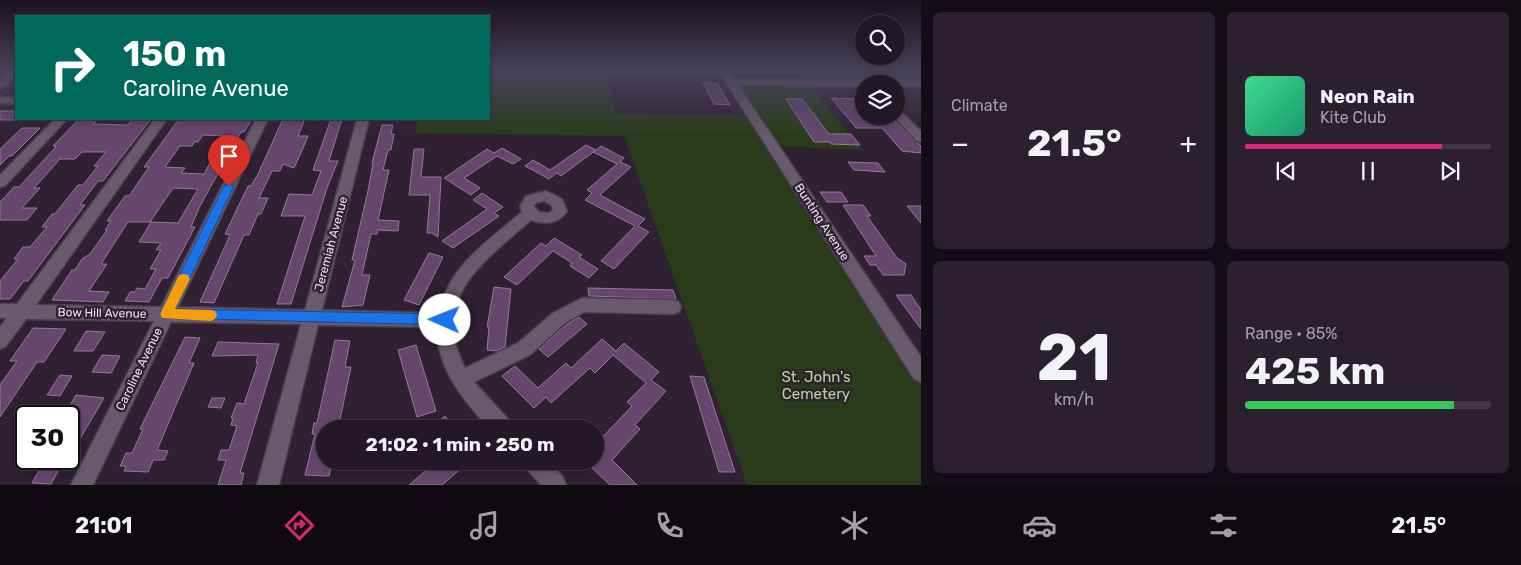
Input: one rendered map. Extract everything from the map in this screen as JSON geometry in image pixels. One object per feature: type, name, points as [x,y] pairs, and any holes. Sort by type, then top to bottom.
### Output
[{"type":"street","name":"Bunting Avenue","points":[[738,93],[921,374]]},
{"type":"street","points":[[0,100],[15,100]]},
{"type":"street","points":[[0,182],[60,120]]},
{"type":"street","points":[[0,341],[160,120]]},
{"type":"street","name":"Caroline Avenue","points":[[82,485],[262,120]]},
{"type":"street","name":"Jeremiah Avenue","points":[[268,485],[363,120]]},
{"type":"street","points":[[905,122],[921,138]]},
{"type":"street","points":[[496,420],[467,388],[449,354],[445,337],[445,320],[448,304],[462,274],[530,213]]},
{"type":"street","points":[[462,379],[524,348],[559,318],[582,304],[673,307]]},
{"type":"street","name":"Bow Hill Avenue","points":[[0,311],[445,320]]},
{"type":"street","points":[[541,470],[555,485]]},
{"type":"green space","name":"St. John's Cemetery","points":[[490,93],[610,93],[617,114],[754,115],[740,93],[816,93],[862,150],[776,146],[921,369],[921,485],[747,485],[624,136],[416,133],[418,120],[490,120]]},
{"type":"building","points":[[708,93],[723,93],[730,105],[714,104]]},
{"type":"building","points":[[831,98],[855,99],[855,125],[899,125],[921,146],[921,153],[902,151],[882,128],[856,128]]},
{"type":"building","points":[[786,99],[802,99],[829,134],[851,134],[860,145],[814,142]]},
{"type":"building","points":[[0,111],[15,111],[15,120],[0,120]]},
{"type":"building","points":[[78,120],[97,120],[93,124],[128,125],[131,120],[150,120],[103,181],[98,181],[80,205],[85,205],[28,281],[24,281],[10,299],[0,299],[0,281],[18,259],[14,259],[23,247],[30,247],[47,227],[42,227],[52,214],[55,214],[78,185],[83,185],[98,166],[94,166],[106,152],[82,152],[75,159],[60,159],[34,188],[40,188],[22,208],[37,208],[27,220],[0,220],[0,202],[14,187],[19,187],[56,146],[53,146]]},
{"type":"building","points":[[178,120],[251,120],[244,132],[241,132],[200,206],[191,227],[195,227],[168,278],[162,278],[149,302],[125,301],[130,292],[135,292],[137,288],[145,289],[156,269],[150,269],[161,250],[156,250],[161,243],[139,242],[151,222],[178,223],[198,189],[173,188],[150,222],[128,222],[101,264],[107,264],[89,291],[109,292],[103,302],[52,300],[72,270],[75,270],[82,259],[90,254],[107,230],[105,230],[111,221],[107,221],[125,196],[129,196],[149,167],[144,167]],"holes":[[[203,135],[224,136],[204,174],[181,173],[185,168],[165,167],[180,146],[192,146]]]},
{"type":"building","points":[[283,120],[305,120],[298,136],[308,136],[294,168],[283,164],[280,171],[272,171],[259,198],[268,198],[261,214],[258,214],[249,235],[244,235],[214,303],[200,302],[230,235],[225,234],[248,186],[251,186]]},
{"type":"building","points":[[331,120],[342,120],[329,161],[338,161],[327,188],[291,304],[277,304],[305,216],[281,216],[289,194],[312,195],[321,171],[313,170]]},
{"type":"building","points":[[382,125],[393,125],[391,134],[394,134],[391,150],[388,150],[383,170],[389,170],[378,220],[399,221],[398,231],[378,230],[377,234],[371,234],[362,275],[370,275],[363,305],[342,307],[355,260],[352,260],[368,191],[372,163]]},
{"type":"building","points":[[22,128],[40,128],[12,156],[9,156],[0,165],[0,149]]},
{"type":"building","points":[[586,145],[596,150],[561,176],[557,173],[549,179],[525,166],[533,160],[550,170]]},
{"type":"building","points":[[601,146],[624,158],[620,162],[631,167],[600,195],[645,219],[638,226],[649,232],[614,269],[601,261],[635,226],[585,200],[592,193],[587,190],[617,164],[593,152]]},
{"type":"building","points":[[502,148],[521,159],[513,164],[497,156],[464,178],[480,188],[471,195],[444,178],[487,149],[494,153]]},
{"type":"building","points":[[414,149],[424,149],[421,177],[441,177],[438,237],[432,233],[427,233],[430,195],[409,195]]},
{"type":"building","points":[[848,162],[878,163],[885,172],[854,170]]},
{"type":"building","points":[[820,192],[841,192],[848,202],[827,202]]},
{"type":"building","points":[[482,193],[503,207],[494,213],[499,216],[453,248],[442,241],[487,209],[473,200]]},
{"type":"building","points":[[843,205],[863,205],[871,216],[867,216],[897,258],[906,264],[904,275],[883,275],[876,265],[870,265],[864,256],[876,256]]},
{"type":"building","points":[[907,206],[921,206],[921,223]]},
{"type":"building","points":[[554,238],[582,255],[579,257],[598,269],[589,278],[570,266],[572,263],[553,251],[517,285],[504,277],[541,243],[546,246]]},
{"type":"building","points":[[429,253],[443,257],[419,305],[404,300]]},
{"type":"building","points":[[494,287],[511,289],[505,347],[497,351],[487,350],[489,327],[487,327]]},
{"type":"building","points":[[588,288],[673,290],[676,299],[589,296]]},
{"type":"building","points":[[896,295],[911,295],[921,310],[921,329]]},
{"type":"building","points":[[579,317],[587,324],[548,357],[539,349],[566,325]]},
{"type":"building","points":[[33,328],[66,329],[44,362],[37,362],[0,417],[0,385],[17,361],[10,361]]},
{"type":"building","points":[[86,331],[105,332],[93,351],[74,351]]},
{"type":"building","points":[[185,337],[200,338],[189,363],[194,363],[157,450],[168,451],[164,460],[153,460],[148,472],[124,471],[126,466],[120,466],[126,453],[132,453],[143,429],[140,429]]},
{"type":"building","points":[[602,339],[616,351],[624,343],[659,372],[651,380],[666,391],[635,425],[640,429],[612,460],[637,485],[610,485],[594,470],[604,470],[604,436],[632,406],[627,402],[646,383],[613,355],[595,373],[590,368],[551,403],[546,397],[534,408],[502,376],[515,366],[538,388],[566,363],[571,368]]},
{"type":"building","points":[[335,340],[350,341],[345,367],[351,367],[340,420],[318,420]]},
{"type":"building","points":[[218,342],[279,344],[240,473],[244,473],[241,485],[218,485],[226,460],[218,460],[221,450],[229,450],[237,426],[231,425],[233,418],[231,418],[237,403],[244,404],[258,363],[256,363],[258,355],[212,356]]},
{"type":"building","points":[[416,345],[436,411],[417,417],[398,350]]},
{"type":"building","points":[[102,355],[120,356],[111,373],[92,372]]},
{"type":"building","points":[[60,375],[72,376],[60,396],[47,395]]},
{"type":"building","points":[[690,376],[704,377],[735,472],[719,472]]},
{"type":"building","points":[[76,395],[104,398],[80,439],[80,405],[70,405]]},
{"type":"building","points":[[212,398],[225,398],[221,408],[208,407]]},
{"type":"building","points":[[445,416],[448,420],[440,420]]},
{"type":"building","points":[[314,423],[316,423],[316,470],[330,470],[329,476],[305,475],[315,434],[312,434]]},
{"type":"building","points":[[40,470],[59,470],[51,484],[32,483]]},
{"type":"building","points":[[426,470],[460,470],[442,485],[409,485]]},
{"type":"slow traffic","points":[[184,279],[166,314],[211,315]]},
{"type":"route","points":[[229,186],[166,314],[445,320]]}]
